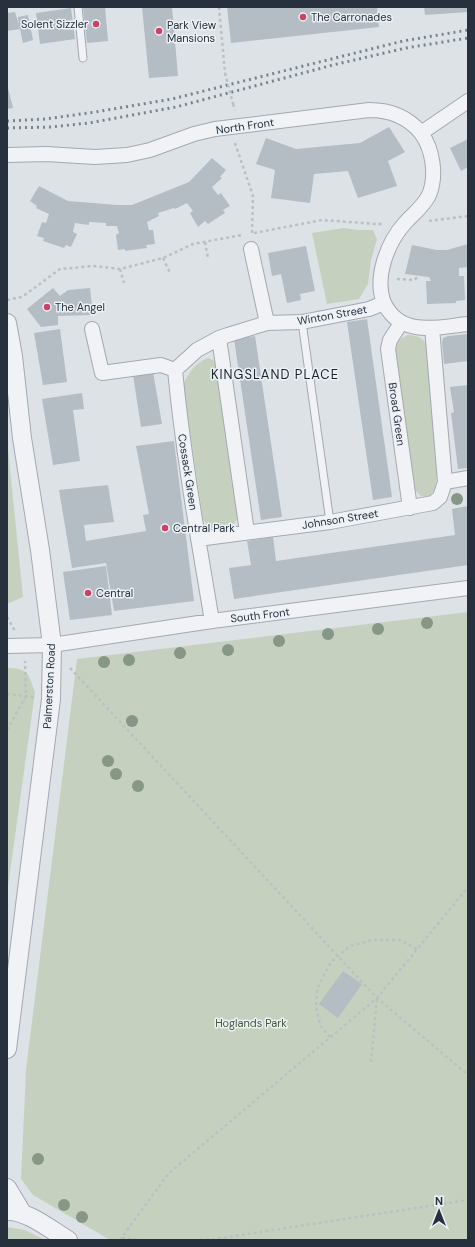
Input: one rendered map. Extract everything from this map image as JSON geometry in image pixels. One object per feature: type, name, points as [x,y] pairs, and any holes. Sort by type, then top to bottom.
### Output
[{"type":"street","points":[[468,100],[421,133],[428,145],[432,161],[432,179],[429,194],[420,209],[405,222],[388,251],[384,262],[380,286],[384,303],[390,313],[401,323],[414,327],[432,328],[468,324]]},
{"type":"street","name":"North Front","points":[[7,155],[40,154],[95,157],[127,155],[161,147],[194,134],[232,127],[376,110],[383,110],[404,119],[416,127],[421,133]]},
{"type":"street","points":[[251,249],[267,323]]},
{"type":"street","name":"Winton Street","points":[[175,370],[197,350],[219,338],[267,323],[302,322],[370,309],[384,303]]},
{"type":"street","name":"Palmerston Road","points":[[7,323],[13,356],[22,438],[40,550],[52,645],[51,699],[7,1049]]},
{"type":"street","name":"Broad Green","points":[[401,323],[390,340],[388,349],[410,508]]},
{"type":"street","points":[[432,328],[445,482],[468,478]]},
{"type":"street","points":[[92,329],[102,373],[161,365],[175,370]]},
{"type":"street","points":[[219,338],[247,532]]},
{"type":"street","name":"Cossack Green","points":[[175,370],[178,408],[212,621]]},
{"type":"street","name":"Johnson Street","points":[[198,539],[330,522],[433,503],[440,497],[445,482]]},
{"type":"street","name":"South Front","points":[[7,646],[52,645],[212,621],[468,588]]},
{"type":"street","points":[[7,1188],[15,1212],[34,1218],[68,1240]]},
{"type":"lane","points":[[78,7],[83,58]]},
{"type":"lane","points":[[302,322],[330,522]]},
{"type":"path","points":[[219,7],[225,73],[236,112]]},
{"type":"path","points":[[232,127],[236,147],[253,196],[251,249]]},
{"type":"path","points":[[205,242],[208,258]]},
{"type":"path","points":[[163,258],[170,273]]},
{"type":"path","points":[[120,269],[124,283]]},
{"type":"path","points":[[381,277],[414,280],[419,276]]},
{"type":"path","points":[[7,300],[16,298]]},
{"type":"path","points":[[7,617],[24,646],[26,696],[7,730]]},
{"type":"path","points":[[52,645],[77,676],[377,998],[468,1074]]},
{"type":"path","points":[[7,694],[51,699]]},
{"type":"path","points":[[121,1239],[168,1174],[377,998],[468,887]]},
{"type":"path","points":[[330,1037],[320,1025],[316,1006],[317,990],[322,977],[331,962],[350,946],[373,940],[400,940],[417,949]]},
{"type":"path","points":[[371,1062],[377,998]]},
{"type":"path","points":[[200,1240],[215,1239],[468,1200]]},
{"type":"path","points":[[121,1239],[140,1240]]},
{"type":"green space","points":[[344,228],[373,230],[377,239],[371,260],[368,284],[359,299],[327,304],[312,233]]},
{"type":"green space","points":[[409,335],[420,338],[428,347],[437,477],[435,488],[429,497],[421,496],[415,490],[395,356],[398,342],[402,338]]},
{"type":"green space","points":[[208,358],[215,361],[239,515],[232,525],[219,529],[211,527],[203,519],[183,385],[192,369]]},
{"type":"green space","points":[[7,439],[23,597],[7,604]]},
{"type":"green space","name":"Hoglands Park","points":[[468,612],[468,1240],[110,1240],[33,1195],[21,1179],[26,1070],[77,659]]},
{"type":"green space","points":[[7,668],[20,669],[27,673],[35,692],[7,894]]},
{"type":"green space","points":[[7,1227],[25,1230],[45,1240],[7,1240]]},
{"type":"building","name":"Solent Sizzler","points":[[105,7],[108,41],[87,43],[83,8]]},
{"type":"building","name":"Park View Mansions","points":[[142,7],[172,7],[178,76],[149,78]]},
{"type":"building","name":"The Carronades","points":[[227,7],[377,7],[379,27],[231,43]]},
{"type":"building","points":[[424,7],[468,7],[468,12],[425,15]]},
{"type":"building","points":[[71,8],[75,39],[40,44],[36,13]]},
{"type":"building","points":[[15,12],[19,25],[18,17],[28,15],[33,40],[23,43],[20,29],[7,31],[7,13]]},
{"type":"building","points":[[7,84],[13,108],[7,109]]},
{"type":"building","points":[[389,127],[405,152],[388,161],[397,186],[358,198],[348,171],[314,174],[310,203],[271,198],[275,170],[256,164],[266,138],[296,149],[360,143]]},
{"type":"building","points":[[468,139],[468,167],[461,171],[450,148]]},
{"type":"building","points":[[212,158],[226,170],[220,177],[222,178],[212,187],[218,195],[221,193],[230,206],[223,210],[225,213],[208,224],[205,221],[198,227],[190,213],[193,211],[187,203],[175,209],[174,208],[158,213],[159,216],[147,222],[149,230],[153,230],[155,244],[146,245],[147,248],[125,251],[125,249],[118,250],[116,235],[119,233],[117,226],[106,226],[106,223],[89,222],[89,225],[75,223],[73,232],[77,234],[71,247],[66,245],[64,248],[43,241],[44,238],[37,236],[42,222],[46,223],[49,214],[36,208],[37,206],[30,201],[39,186],[68,201],[132,205],[189,182]]},
{"type":"building","points":[[468,244],[468,267],[459,268],[459,276],[464,276],[465,300],[456,301],[456,303],[427,304],[426,281],[431,281],[429,277],[405,274],[412,245],[437,250],[447,250]]},
{"type":"building","points":[[306,246],[315,291],[300,294],[301,300],[287,303],[281,274],[272,276],[268,253]]},
{"type":"building","points":[[53,288],[60,296],[68,290],[90,288],[93,315],[58,316],[58,325],[41,327],[27,309]]},
{"type":"building","points":[[367,319],[392,497],[373,500],[347,322]]},
{"type":"building","points":[[60,329],[67,382],[43,385],[34,333]]},
{"type":"building","points":[[468,334],[468,361],[444,364],[443,338]]},
{"type":"building","points":[[255,336],[282,517],[261,520],[234,339]]},
{"type":"building","points":[[153,372],[162,424],[141,427],[133,375]]},
{"type":"building","points":[[468,385],[468,468],[458,469],[451,413],[454,412],[450,387]]},
{"type":"building","points":[[82,393],[84,409],[73,410],[80,461],[53,465],[42,399]]},
{"type":"building","name":"Central Park","points":[[174,441],[194,601],[114,611],[106,563],[72,568],[59,490],[108,485],[114,522],[84,525],[86,541],[146,531],[143,515],[149,514],[136,446]]},
{"type":"building","points":[[468,506],[468,565],[234,599],[229,568],[251,565],[247,541],[273,537],[276,561],[455,535],[452,509]]},
{"type":"building","name":"Central","points":[[106,566],[112,615],[70,620],[63,572]]},
{"type":"building","points":[[343,971],[362,984],[338,1018],[319,1004]]},
{"type":"railway","points":[[7,121],[46,119],[172,99],[403,41],[468,30]]},
{"type":"railway","points":[[7,128],[51,127],[89,123],[176,107],[333,65],[406,48],[468,38]]},
{"type":"place","name":"The Carronades","points":[[303,17]]},
{"type":"place","name":"Solent Sizzler","points":[[96,24]]},
{"type":"place","name":"Park View Mansions","points":[[159,31]]},
{"type":"place","name":"The Angel","points":[[47,307]]},
{"type":"place","name":"Central Park","points":[[165,528]]},
{"type":"place","name":"Central","points":[[88,593]]},
{"type":"district","name":"KINGSLAND PLACE","points":[[275,374]]}]
